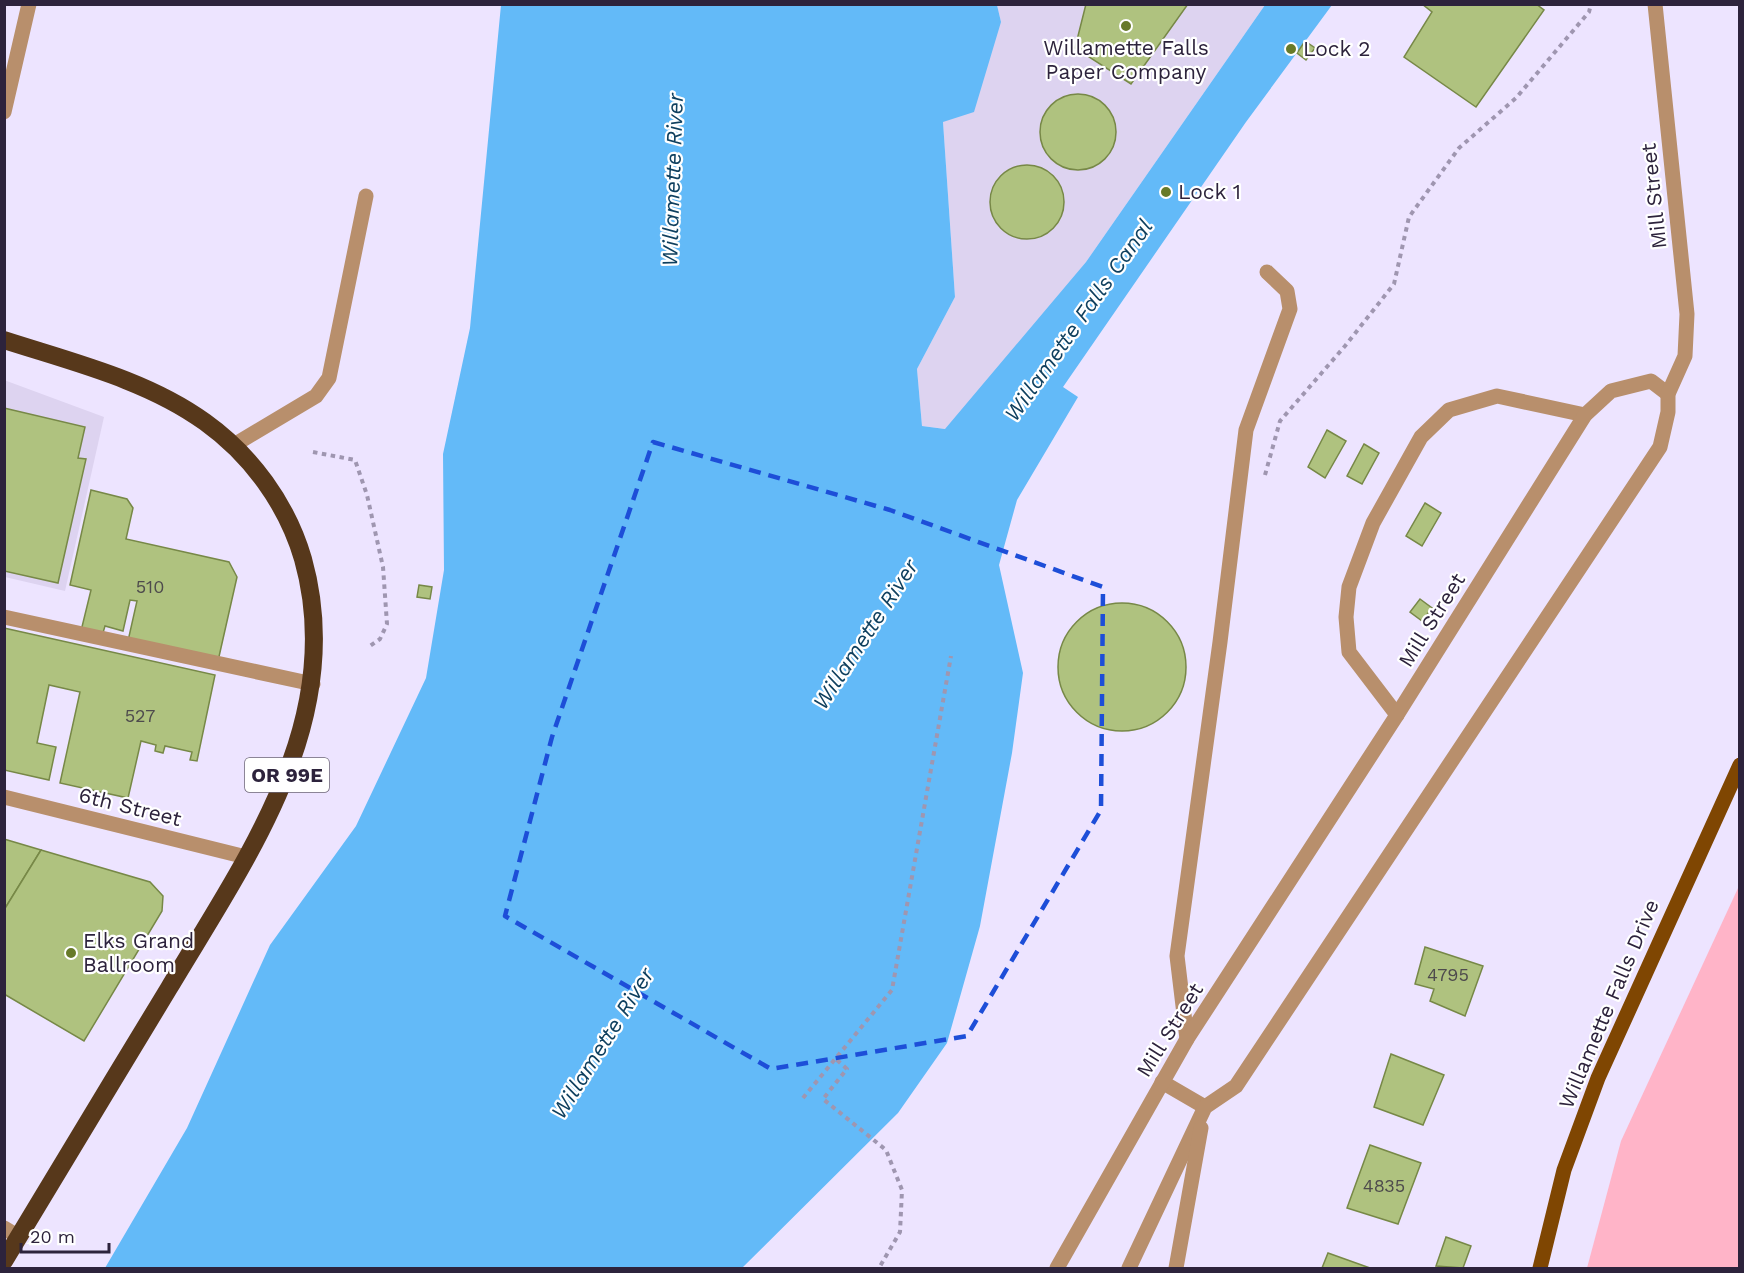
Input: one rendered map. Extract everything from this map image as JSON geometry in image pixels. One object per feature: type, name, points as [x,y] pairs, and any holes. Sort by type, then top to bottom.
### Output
[{"type":"highway","name":"OR 99E","points":[[4,340],[158,394],[206,422],[234,445],[273,494],[290,524],[311,586],[315,626],[313,684],[303,726],[287,775],[246,857],[12,1232],[4,1262]]},
{"type":"main road","name":"Willamette Falls Drive","points":[[1540,1269],[1564,1170],[1598,1078],[1740,765]]},
{"type":"main road","points":[[4,1262],[14,1269]]},
{"type":"street","points":[[4,112],[29,4]]},
{"type":"street","name":"Mill Street","points":[[1057,1269],[1187,1040],[1396,716],[1584,415],[1611,391],[1651,381],[1668,394],[1685,356],[1687,314],[1655,4]]},
{"type":"street","points":[[234,445],[316,396],[329,378],[366,196]]},
{"type":"street","points":[[1187,1040],[1177,956],[1246,430],[1290,309],[1287,291],[1267,272]]},
{"type":"street","points":[[1129,1269],[1205,1107],[1236,1086],[1660,447],[1668,412],[1668,394]]},
{"type":"street","points":[[1396,716],[1349,652],[1346,617],[1350,587],[1373,523],[1421,437],[1449,410],[1497,396],[1584,415]]},
{"type":"street","points":[[4,617],[313,684]]},
{"type":"street","name":"6th Street","points":[[4,797],[246,857]]},
{"type":"street","points":[[1162,1082],[1205,1107]]},
{"type":"street","points":[[1176,1269],[1205,1107]]},
{"type":"path","points":[[1265,476],[1280,421],[1345,346],[1394,284],[1409,217],[1459,148],[1516,99],[1589,12],[1591,4]]},
{"type":"path","points":[[313,452],[355,460],[367,495],[383,567],[387,624],[380,639],[370,646]]},
{"type":"path","points":[[803,1098],[837,1060],[892,990],[951,656]]},
{"type":"path","points":[[837,1060],[848,1069],[823,1099],[886,1150],[902,1190],[900,1232],[879,1269]]},
{"type":"highlighted area","points":[[653,442],[890,510],[1103,587],[1101,810],[967,1036],[771,1069],[505,916],[552,737]]},
{"type":"shaded area","name":"Willamette Falls Paper Company","points":[[997,5],[1265,5],[1086,262],[1051,306],[946,429],[922,426],[917,369],[955,297],[943,122],[1001,22]]},
{"type":"shaded area","points":[[4,380],[104,417],[65,591],[5,577]]},
{"type":"shaded area","points":[[1739,886],[1739,1268],[1587,1268],[1621,1141]]},
{"type":"water","points":[[501,5],[997,5],[1001,22],[974,112],[943,122],[955,297],[917,369],[922,426],[945,429],[1086,262],[1265,5],[1332,5],[1246,122],[1063,387],[1078,397],[1017,500],[999,565],[1023,673],[1012,753],[980,926],[947,1043],[898,1113],[742,1268],[105,1268],[187,1128],[270,945],[356,826],[426,678],[444,570],[443,454],[470,328]]},
{"type":"building","name":"Willamette Falls Paper Company","points":[[1086,4],[1188,4],[1131,84],[1075,48]]},
{"type":"building","points":[[1422,4],[1536,4],[1544,10],[1476,107],[1404,57],[1432,12]]},
{"type":"building","points":[[1305,41],[1315,48],[1306,60],[1297,53]]},
{"type":"building","points":[[1078,94],[1092,97],[1105,105],[1113,118],[1116,132],[1113,146],[1105,159],[1092,167],[1078,170],[1064,167],[1051,159],[1043,146],[1040,132],[1043,118],[1051,105],[1064,97]]},
{"type":"building","points":[[1027,165],[1041,168],[1053,176],[1061,188],[1064,202],[1061,216],[1053,228],[1041,236],[1027,239],[1013,236],[1001,228],[993,216],[990,202],[993,188],[1001,176],[1013,168]]},
{"type":"building","points":[[4,408],[85,427],[78,458],[86,459],[58,583],[4,571]]},
{"type":"building","points":[[1327,430],[1346,441],[1325,478],[1308,467]]},
{"type":"building","points":[[1364,444],[1379,453],[1362,484],[1347,476]]},
{"type":"building","points":[[91,490],[127,499],[133,508],[126,539],[229,562],[237,577],[218,661],[128,641],[137,601],[130,600],[123,631],[105,626],[102,636],[81,631],[91,590],[70,585]]},
{"type":"building","points":[[1425,503],[1441,513],[1422,546],[1406,536]]},
{"type":"building","points":[[419,585],[432,587],[430,599],[417,597]]},
{"type":"building","points":[[1420,599],[1432,608],[1422,621],[1410,612]]},
{"type":"building","points":[[1122,603],[1146,608],[1167,622],[1181,643],[1186,667],[1181,691],[1167,712],[1146,726],[1122,731],[1098,726],[1077,712],[1063,691],[1058,667],[1063,643],[1077,622],[1098,608]]},
{"type":"building","points":[[4,628],[215,675],[197,761],[190,760],[192,752],[165,746],[163,753],[155,751],[156,745],[141,741],[128,798],[60,783],[80,692],[49,685],[37,743],[56,747],[49,780],[4,770]]},
{"type":"building","points":[[4,839],[41,850],[4,910]]},
{"type":"building","name":"Elks Grand Ballroom","points":[[41,850],[150,882],[163,896],[162,911],[84,1041],[4,994],[4,910]]},
{"type":"building","points":[[1425,947],[1483,966],[1465,1016],[1430,1001],[1434,989],[1415,984]]},
{"type":"building","points":[[1391,1054],[1444,1075],[1423,1125],[1374,1107]]},
{"type":"building","points":[[1370,1145],[1421,1163],[1398,1224],[1347,1208]]},
{"type":"building","points":[[1446,1237],[1471,1246],[1463,1268],[1436,1266]]},
{"type":"building","points":[[1328,1253],[1370,1268],[1322,1268]]},
{"type":"place","name":"Willamette Falls Paper Company","points":[[1126,26]]},
{"type":"place","name":"Lock 2","points":[[1291,49]]},
{"type":"place","name":"Lock 1","points":[[1166,192]]},
{"type":"place","name":"Elks Grand Ballroom","points":[[71,953]]},
{"type":"water label","name":"Willamette River","points":[[672,180]]},
{"type":"water label","name":"Willamette Falls Canal","points":[[1078,320]]},
{"type":"water label","name":"Willamette River","points":[[865,634]]},
{"type":"water label","name":"Willamette River","points":[[602,1043]]}]
